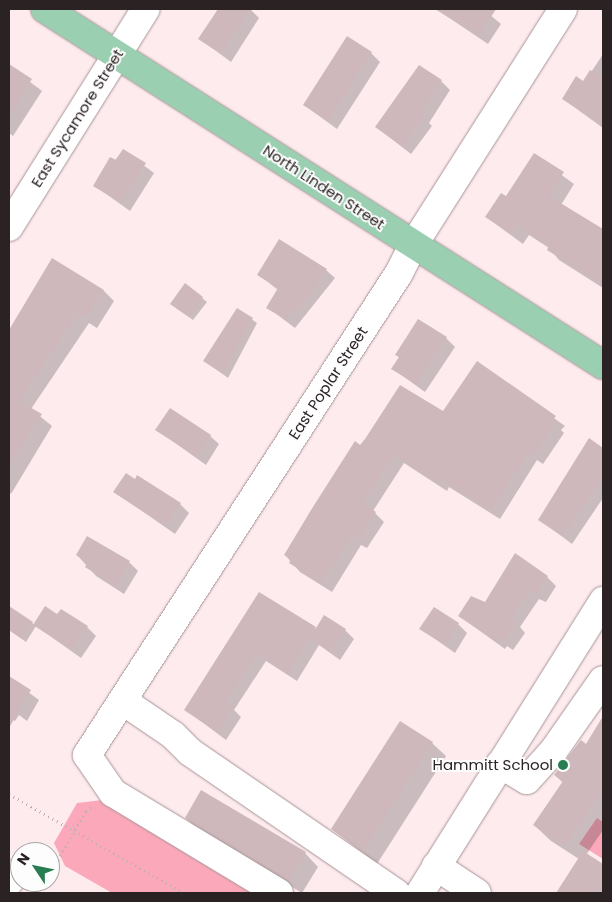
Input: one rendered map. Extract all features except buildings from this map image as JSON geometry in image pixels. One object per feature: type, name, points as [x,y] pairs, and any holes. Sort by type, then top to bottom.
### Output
[{"type":"main road","name":"North Linden Street","points":[[45,9],[603,365]]},
{"type":"street","name":"East Sycamore Street","points":[[9,227],[146,9]]},
{"type":"street","name":"East Poplar Street","points":[[113,793],[87,755],[399,273],[414,244],[563,9]]},
{"type":"street","points":[[420,893],[500,764],[594,634],[603,601]]},
{"type":"street","points":[[500,764],[527,780],[554,750],[603,680]]},
{"type":"street","points":[[123,701],[173,735],[190,752],[396,893]]},
{"type":"street","points":[[113,793],[279,893]]},
{"type":"street","points":[[436,866],[477,893]]},
{"type":"path","points":[[60,857],[86,811],[113,793]]},
{"type":"path","points":[[9,794],[184,893]]},
{"type":"shaded area","points":[[103,800],[253,893],[112,893],[65,866],[60,856],[60,842],[55,842],[77,803]]},
{"type":"shaded area","points":[[597,818],[603,822],[603,859],[579,844]]},
{"type":"place","name":"Hammitt School","points":[[563,765]]}]
